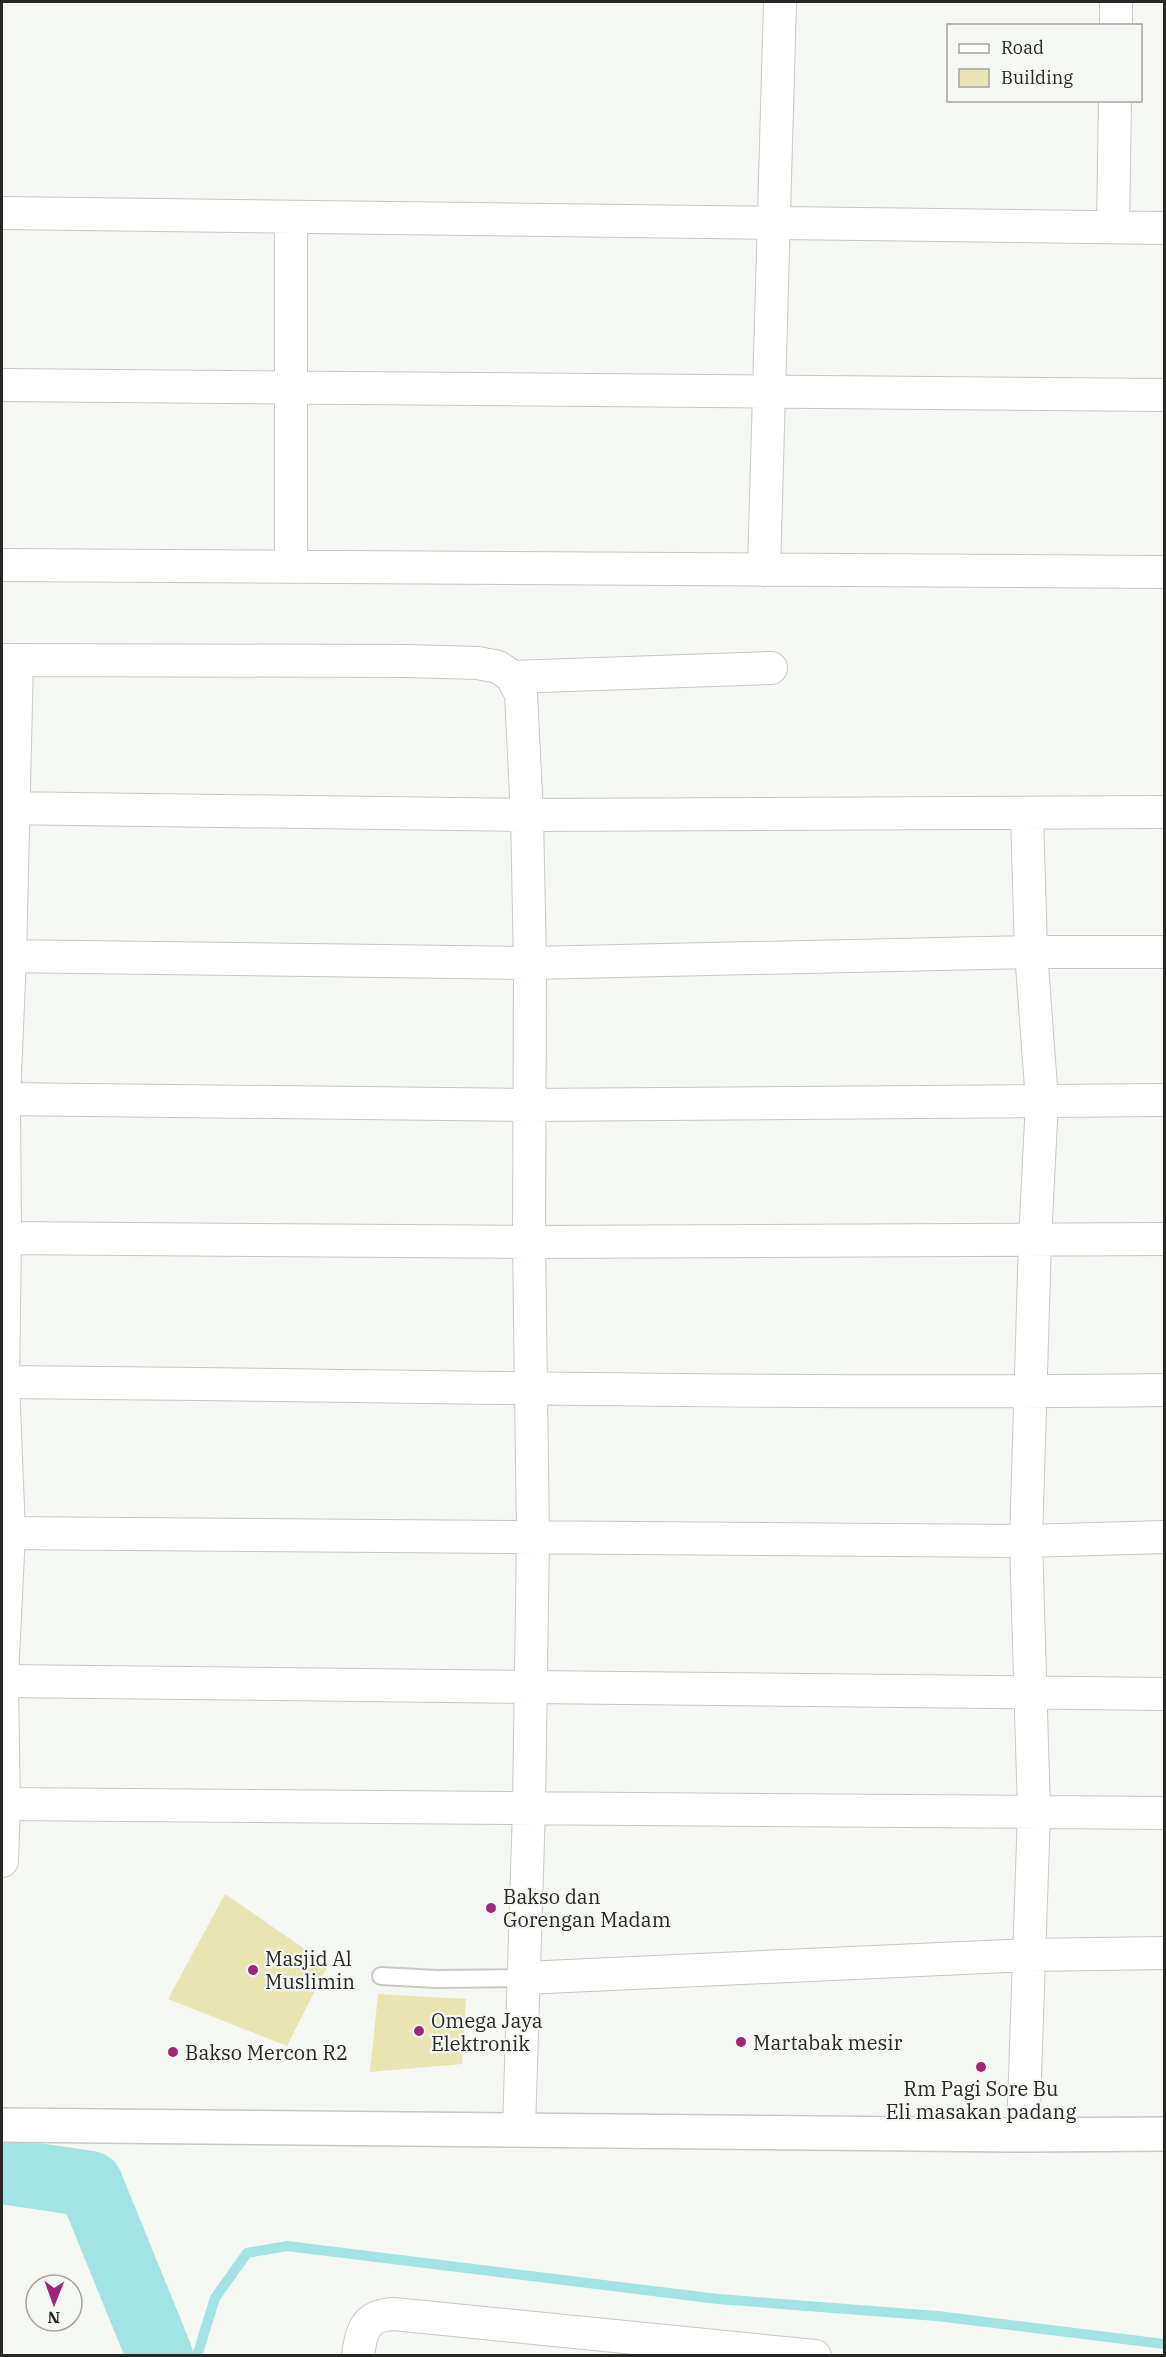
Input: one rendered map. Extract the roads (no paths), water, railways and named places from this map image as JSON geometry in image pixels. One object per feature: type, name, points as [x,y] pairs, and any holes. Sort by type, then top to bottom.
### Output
[{"type":"street","points":[[764,570],[780,2]]},
{"type":"street","points":[[1116,2],[1116,24]]},
{"type":"street","points":[[1113,227],[1115,102]]},
{"type":"street","points":[[2,213],[1164,228]]},
{"type":"street","points":[[291,217],[291,567]]},
{"type":"street","points":[[2,384],[1164,395]]},
{"type":"street","points":[[2,565],[1164,572]]},
{"type":"street","points":[[519,2129],[529,1808],[531,1686],[533,1537],[529,1242],[530,963],[527,815],[521,694],[512,677],[498,667],[478,663],[9,660],[3,1099],[2,1382],[5,1533],[2,1680],[531,1686],[1030,1692],[1164,1694]]},
{"type":"street","points":[[512,677],[771,668]]},
{"type":"street","points":[[8,808],[527,815],[1164,812]]},
{"type":"street","points":[[1023,2135],[1034,1812],[1026,1541],[1035,1240],[1042,1101],[1031,952],[1027,814]]},
{"type":"street","points":[[6,956],[530,963],[1031,952],[1164,952]]},
{"type":"street","points":[[3,1099],[530,1105],[1164,1100]]},
{"type":"street","points":[[3,1238],[529,1242],[1164,1239]]},
{"type":"street","points":[[2,1382],[1031,1392],[1164,1390]]},
{"type":"street","points":[[5,1533],[1026,1541],[1164,1537]]},
{"type":"street","points":[[2,1687],[2,1861]]},
{"type":"street","points":[[3,1804],[1164,1813]]},
{"type":"street","points":[[524,1978],[1028,1955],[1164,1953]]},
{"type":"street","points":[[2,2125],[1023,2135],[1164,2134]]},
{"type":"street","points":[[358,2355],[360,2338],[371,2319],[383,2314],[815,2355]]},
{"type":"lane","points":[[381,1976],[524,1978]]},
{"type":"waterway","points":[[2,2171],[90,2184],[160,2356]]},
{"type":"waterway","points":[[197,2356],[215,2298],[247,2253],[287,2246],[718,2299],[937,2316],[1164,2344]]},
{"type":"place","name":"Bakso dan Gorengan Madam","points":[[491,1908]]},
{"type":"place","name":"Masjid Al Muslimin","points":[[253,1970]]},
{"type":"place","name":"Omega Jaya Elektronik","points":[[419,2031]]},
{"type":"place","name":"Martabak mesir","points":[[741,2042]]},
{"type":"place","name":"Bakso Mercon R2","points":[[173,2052]]},
{"type":"place","name":"Rm Pagi Sore Bu Eli masakan padang","points":[[981,2067]]}]
